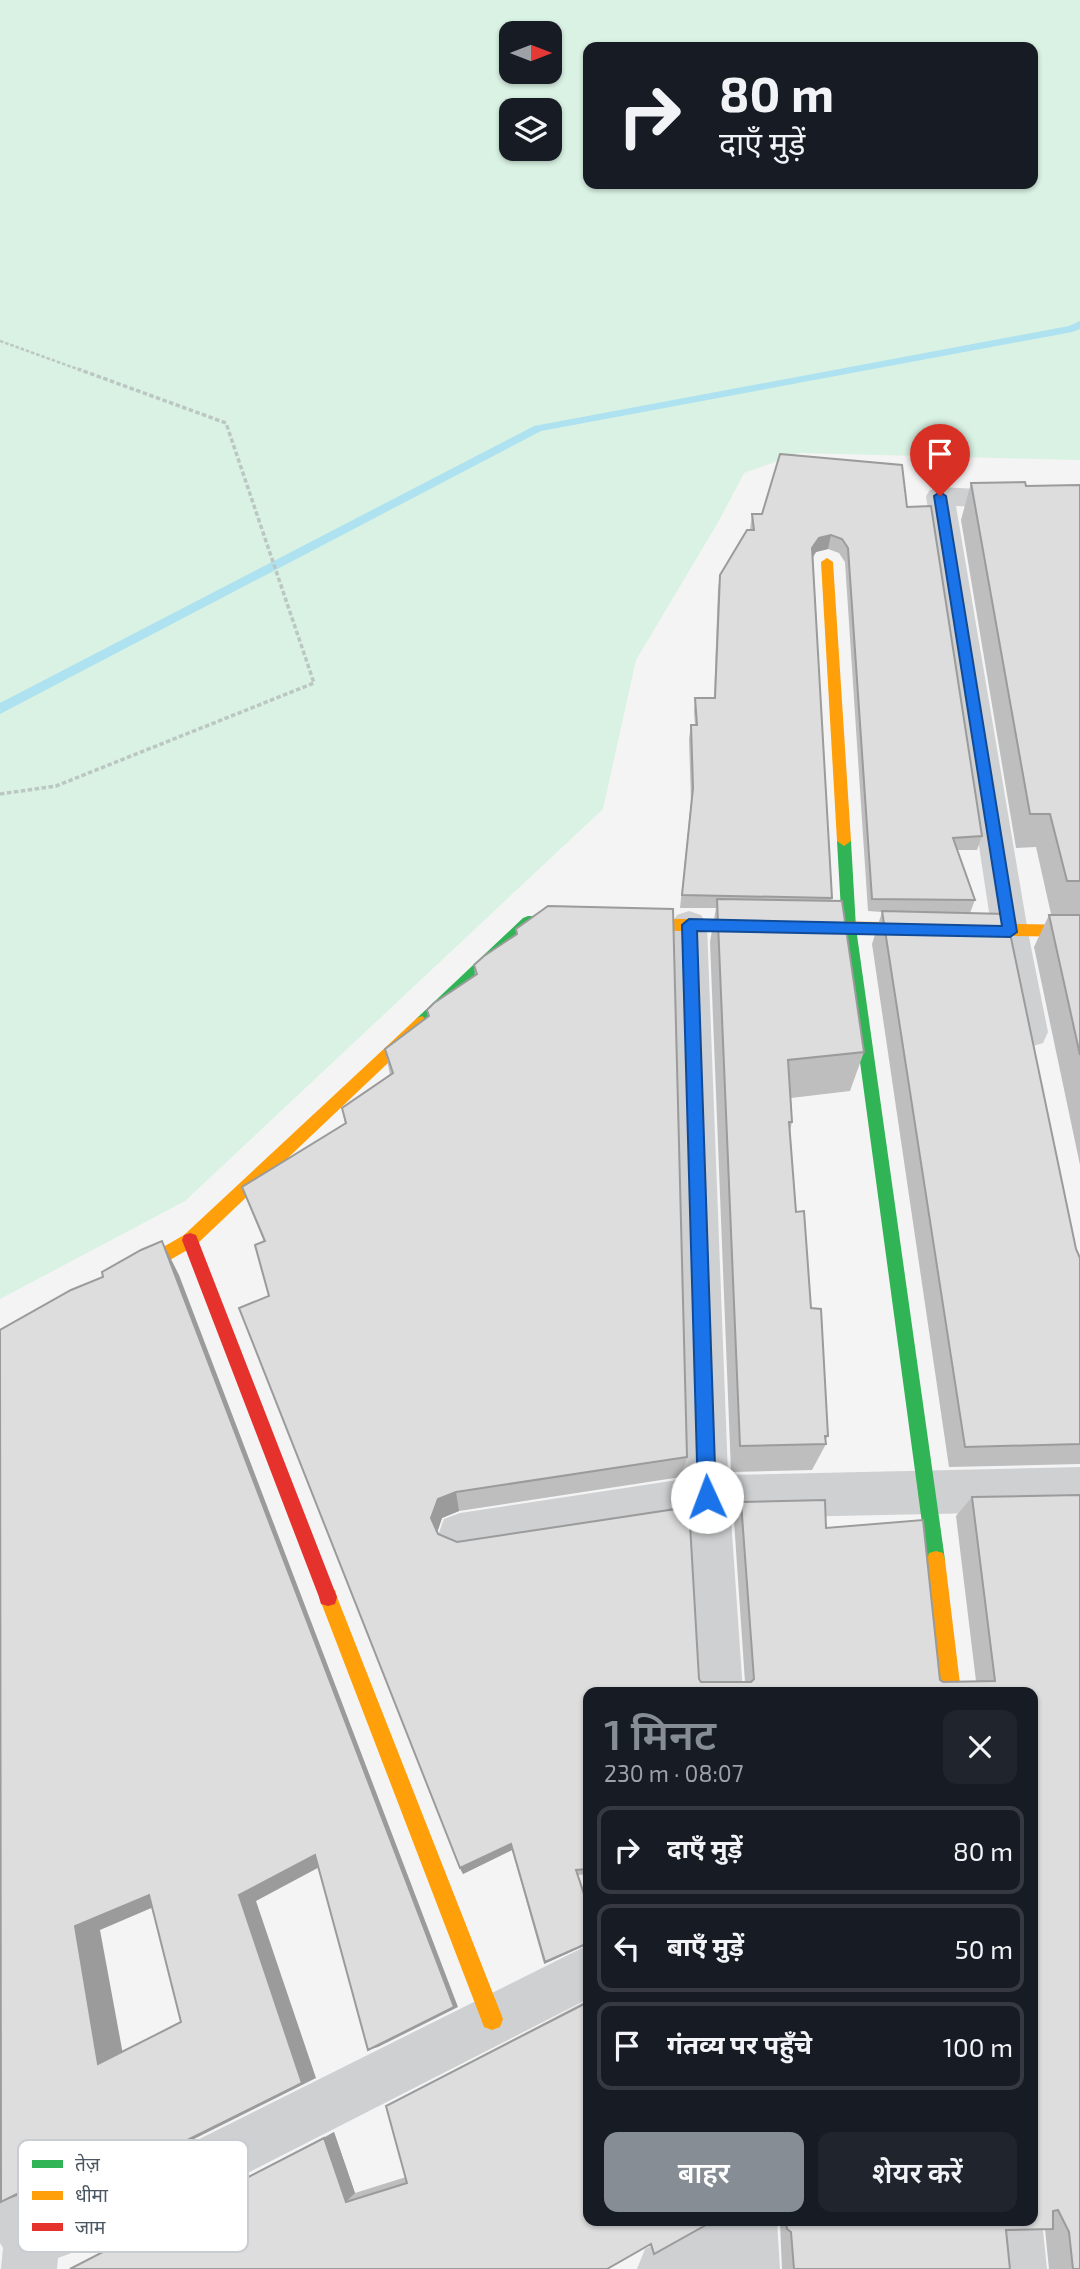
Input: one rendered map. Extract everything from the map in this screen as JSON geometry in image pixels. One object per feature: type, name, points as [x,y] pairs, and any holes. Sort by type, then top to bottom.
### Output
[{"type":"street","points":[[1038,1069],[1010,932],[940,496],[1080,503]]},
{"type":"street","points":[[827,562],[849,928],[928,1492],[950,1687]]},
{"type":"street","points":[[107,1288],[190,1240],[527,922],[582,923]]},
{"type":"street","points":[[608,923],[1010,932],[1080,931]]},
{"type":"street","points":[[689,925],[707,1497],[719,1687]]},
{"type":"street","points":[[190,1240],[492,2019]]},
{"type":"street","points":[[460,1535],[707,1497],[1080,1489]]},
{"type":"street","points":[[248,2143],[583,1974]]},
{"type":"street","points":[[1015,2226],[1019,2269]]},
{"type":"street","points":[[665,2269],[750,2239]]},
{"type":"path","points":[[0,341],[226,424],[314,683],[56,786],[0,794]]},
{"type":"green space","points":[[0,0],[1080,0],[1080,460],[799,453],[744,473],[720,519],[636,660],[603,809],[185,1201],[0,1299]]},
{"type":"building","points":[[780,454],[902,465],[907,507],[931,506],[982,836],[953,838],[975,900],[872,899],[848,548],[842,539],[831,535],[819,538],[812,548],[832,898],[682,895],[693,788],[691,725],[697,725],[695,698],[715,698],[720,575],[747,530],[754,530],[752,514],[762,514]]},
{"type":"building","points":[[1025,482],[1026,486],[1080,485],[1080,881],[1067,881],[1050,814],[1030,814],[971,483]]},
{"type":"building","points":[[717,899],[842,901],[864,1052],[788,1060],[792,1122],[789,1122],[796,1212],[804,1211],[811,1308],[821,1309],[828,1436],[825,1436],[826,1444],[740,1446]]},
{"type":"building","points":[[548,906],[673,909],[687,1457],[456,1492],[438,1499],[431,1518],[438,1534],[457,1542],[689,1507],[701,1682],[751,1682],[754,1679],[741,1502],[825,1500],[826,1528],[923,1520],[940,1680],[995,1681],[972,1497],[1080,1495],[1080,2269],[1073,2269],[1069,2232],[1058,2210],[1053,2211],[1053,2229],[1006,2230],[1010,2269],[794,2269],[791,2232],[787,2226],[1038,2226],[1038,1687],[583,1687],[583,1869],[576,1870],[583,1891],[583,1945],[545,1962],[511,1844],[460,1868],[239,1308],[269,1296],[255,1245],[265,1241],[242,1187],[346,1123],[342,1108],[393,1073],[385,1049],[429,1016],[427,1010],[434,1003],[477,974],[474,965],[517,934],[516,929]]},
{"type":"building","points":[[882,911],[1006,914],[1080,1258],[1080,1444],[965,1447]]},
{"type":"building","points":[[1049,915],[1080,915],[1080,1055]]},
{"type":"building","points":[[162,1241],[454,2007],[368,2050],[315,1855],[239,1895],[302,2083],[187,2140],[18,2140],[18,2193],[1,2202],[0,1330],[71,1290],[103,1277],[102,1272]],"holes":[[[149,1895],[181,2022],[98,2064],[75,1926]]]},
{"type":"building","points":[[583,2005],[583,2226],[704,2226],[654,2254],[651,2244],[607,2269],[70,2269],[103,2252],[248,2252],[248,2177],[324,2138],[346,2202],[407,2183],[386,2106]]},
{"type":"waterway","points":[[0,709],[538,428],[1072,329],[1080,324]]},
{"type":"traffic: fast","points":[[844,841],[849,928],[936,1560]]},
{"type":"traffic: fast","points":[[422,1022],[528,922],[564,923]]},
{"type":"traffic: slow","points":[[827,562],[844,841]]},
{"type":"traffic: slow","points":[[620,924],[1080,931]]},
{"type":"traffic: slow","points":[[124,1278],[190,1240],[422,1022]]},
{"type":"traffic: slow","points":[[936,1560],[950,1687]]},
{"type":"traffic: slow","points":[[328,1597],[492,2019]]},
{"type":"traffic: jam","points":[[190,1240],[328,1597]]},
{"type":"route","points":[[707,1497],[689,925],[1010,932],[940,496]]}]
